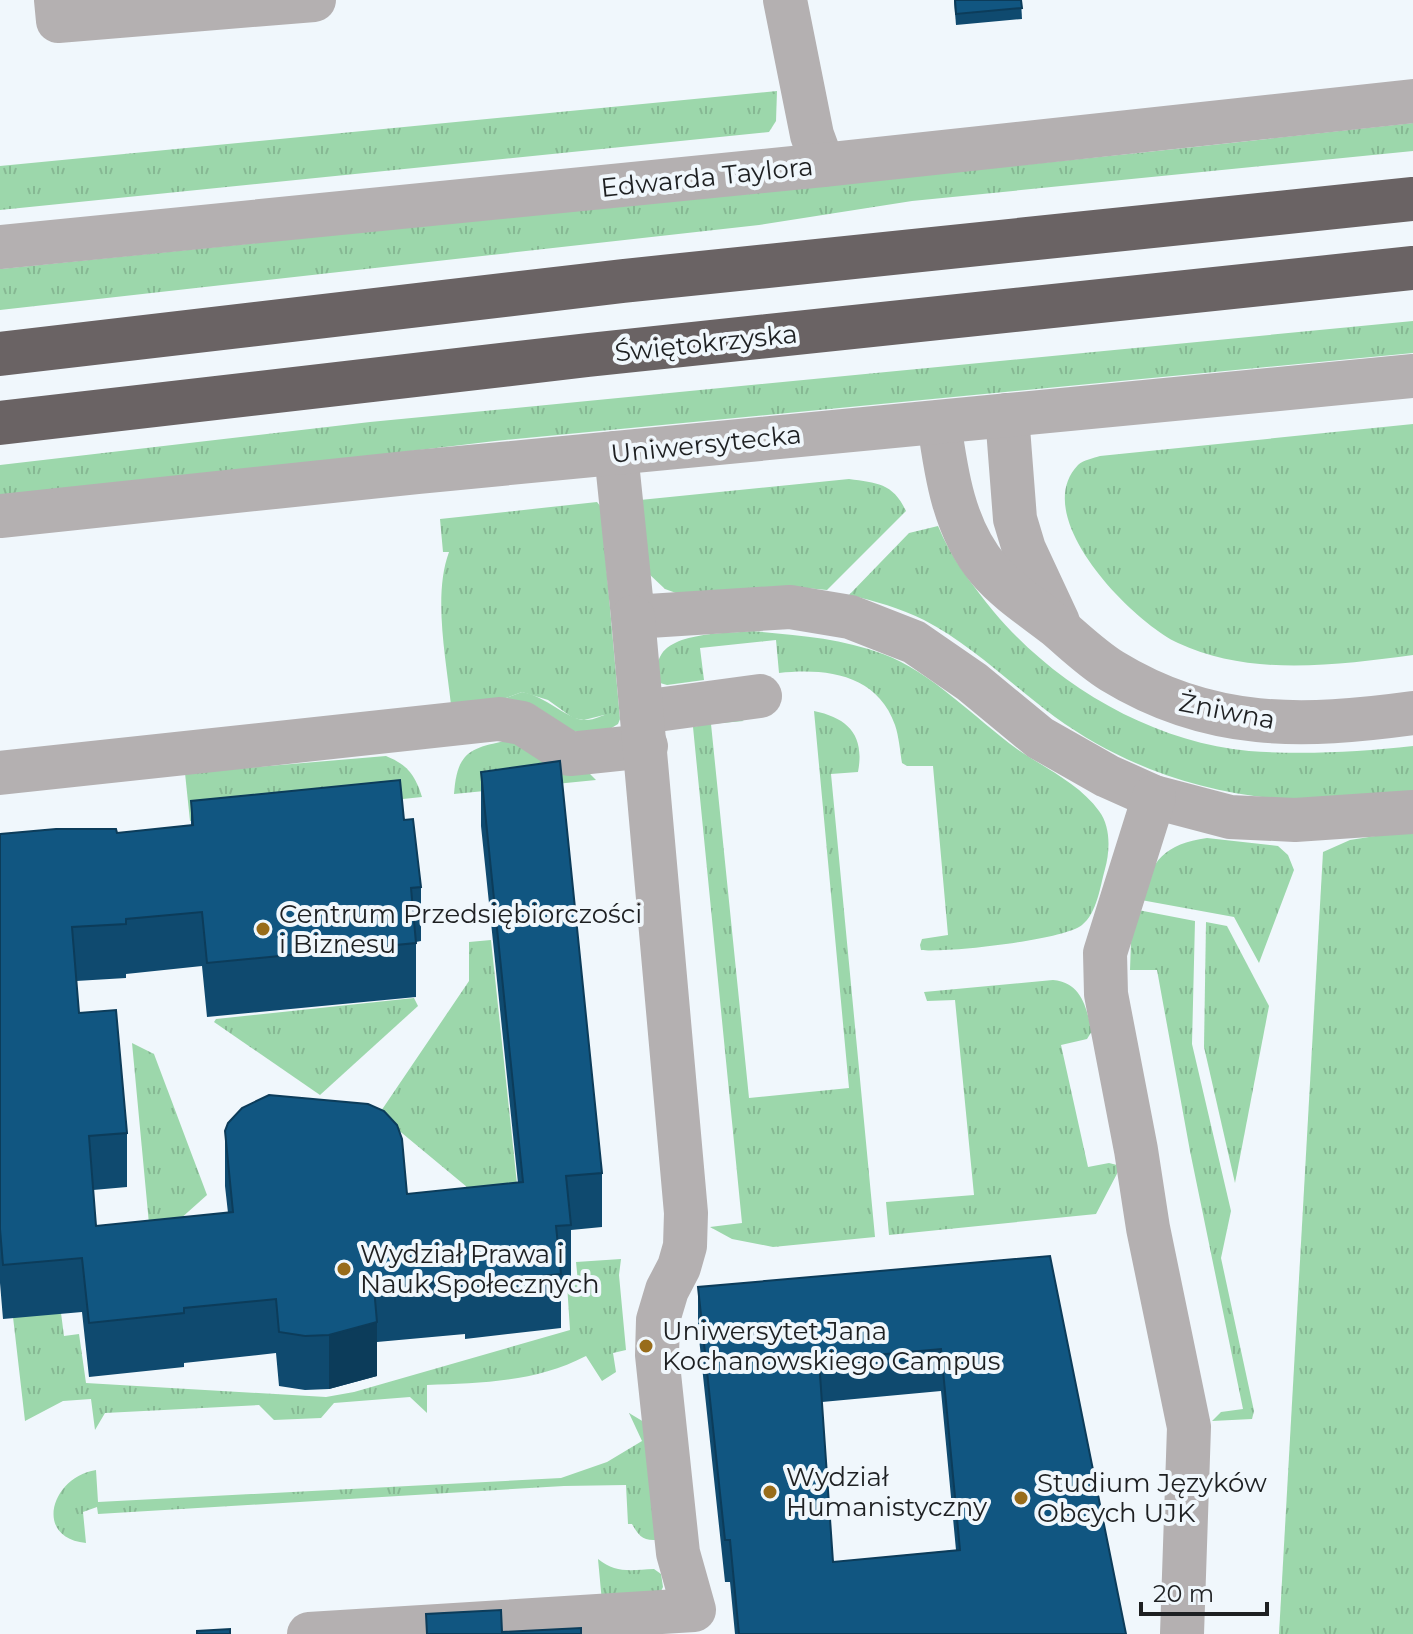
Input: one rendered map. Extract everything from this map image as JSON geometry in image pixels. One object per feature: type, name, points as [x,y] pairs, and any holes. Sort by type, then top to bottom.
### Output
[{"type":"highway","points":[[0,354],[623,281],[1413,199]]},
{"type":"highway","name":"Świętokrzyska","points":[[0,423],[588,355],[1413,268]]},
{"type":"street","points":[[56,0],[58,21],[314,0]]},
{"type":"street","points":[[785,0],[812,135],[823,165]]},
{"type":"street","name":"Edwarda Taylora","points":[[0,247],[823,165],[1413,101]]},
{"type":"street","name":"Uniwersytecka","points":[[0,516],[1413,376]]},
{"type":"street","name":"Żniwna","points":[[1007,415],[1015,519],[1024,549],[1062,632]]},
{"type":"street","name":"Żniwna","points":[[939,422],[947,482],[960,520],[989,570],[1112,670],[1168,700],[1195,710],[1269,722],[1308,723],[1413,713]]},
{"type":"street","points":[[309,1634],[591,1625],[694,1610],[678,1553],[659,1389],[658,1320],[685,1246],[686,1213],[644,729],[616,453]]},
{"type":"street","points":[[633,617],[790,607],[850,617],[914,642],[972,682],[1040,738],[1107,776],[1154,797],[1230,817],[1295,820],[1413,812]]},
{"type":"street","points":[[0,773],[499,719],[522,723],[570,754],[760,696]]},
{"type":"street","points":[[1154,797],[1105,953],[1106,994],[1148,1228],[1189,1427],[1182,1634]]},
{"type":"green space","points":[[777,91],[776,121],[769,132],[0,210],[0,166]]},
{"type":"green space","points":[[1413,123],[1413,151],[912,201],[759,225],[0,310],[0,269]]},
{"type":"green space","points":[[1413,321],[1413,353],[495,441],[0,500],[0,465],[370,422]]},
{"type":"green space","points":[[1413,424],[1413,655],[1294,666],[1234,661],[1178,643],[1136,614],[1113,591],[1092,566],[1076,539],[1066,512],[1066,487],[1078,465],[1100,456]]},
{"type":"green space","points":[[849,479],[883,486],[896,495],[906,511],[827,590],[785,586],[676,593],[665,589],[648,573],[640,500]]},
{"type":"green space","points":[[597,502],[601,507],[620,719],[604,715],[584,720],[573,718],[548,700],[522,692],[503,699],[451,705],[441,607],[444,569],[449,552],[443,552],[440,519]]},
{"type":"green space","points":[[938,526],[970,582],[1019,639],[1046,664],[1108,706],[1177,736],[1249,751],[1331,752],[1413,746],[1413,794],[1298,800],[1233,793],[1170,776],[1140,765],[1083,735],[942,630],[906,612],[849,595],[909,533]]},
{"type":"green space","points":[[752,631],[835,641],[901,662],[935,684],[1017,749],[1082,792],[1103,817],[1108,839],[1107,862],[1095,907],[1087,920],[1071,931],[1053,936],[979,947],[921,950],[922,939],[948,935],[933,766],[907,766],[902,763],[895,725],[876,695],[863,685],[832,674],[779,673],[776,640],[700,648],[704,680],[667,685],[660,683],[658,665],[662,654],[670,646],[696,636]]},
{"type":"green space","points":[[522,692],[579,719],[611,713],[620,719],[618,724],[600,735],[572,731],[537,707],[503,699]]},
{"type":"green space","points":[[814,711],[845,724],[856,738],[859,748],[858,772],[831,774],[875,1237],[773,1247],[732,1239],[710,1227],[742,1223],[693,727],[738,718],[744,721],[711,724],[749,1098],[849,1088]]},
{"type":"green space","points":[[506,741],[526,744],[590,774],[596,780],[454,794],[458,770],[467,755],[482,747]]},
{"type":"green space","points":[[386,756],[410,772],[422,797],[190,821],[185,773]]},
{"type":"green space","points":[[1413,830],[1413,1634],[1279,1634],[1323,852],[1350,840]]},
{"type":"green space","points":[[1207,838],[1278,846],[1288,855],[1294,870],[1259,963],[1234,917],[1141,900],[1150,874],[1162,856],[1180,845]]},
{"type":"green space","points":[[1138,910],[1195,921],[1192,1044],[1231,1211],[1221,1258],[1254,1411],[1252,1419],[1212,1421],[1221,1412],[1243,1409],[1190,1151],[1157,970],[1130,970],[1131,942]]},
{"type":"green space","points":[[1206,922],[1227,926],[1269,1006],[1235,1183],[1204,1047]]},
{"type":"green space","points":[[491,940],[522,1231],[379,1114],[469,981],[469,942]]},
{"type":"green space","points":[[1053,980],[1077,991],[1085,1005],[1092,1031],[1087,1039],[1061,1045],[1088,1167],[1109,1163],[1121,1166],[1096,1214],[889,1235],[886,1202],[974,1195],[955,1000],[927,1001],[924,992]]},
{"type":"green space","points":[[414,998],[418,1006],[320,1095],[214,1022],[216,1019]]},
{"type":"green space","points":[[132,1043],[154,1054],[207,1195],[151,1245]]},
{"type":"green space","points":[[621,1259],[619,1275],[626,1350],[613,1353],[616,1372],[602,1381],[586,1356],[528,1376],[488,1382],[427,1385],[427,1413],[410,1397],[334,1403],[321,1418],[274,1420],[259,1405],[105,1413],[95,1430],[91,1399],[63,1401],[25,1421],[13,1317],[61,1313],[64,1336],[79,1334],[86,1383],[326,1397],[354,1392],[570,1330],[567,1284],[578,1282],[576,1262]]},
{"type":"green space","points":[[629,1413],[644,1422],[656,1540],[644,1538],[632,1524],[628,1524],[626,1485],[564,1486],[98,1514],[97,1507],[83,1512],[86,1543],[69,1539],[54,1520],[54,1507],[68,1484],[80,1475],[96,1470],[98,1502],[561,1478],[607,1462],[642,1441]]},
{"type":"green space","points":[[598,1559],[618,1569],[654,1569],[661,1574],[663,1587],[660,1593],[602,1602]]},
{"type":"building","points":[[955,0],[1021,0],[1022,8],[956,14]]},
{"type":"building","points":[[560,761],[602,1173],[566,1176],[571,1225],[556,1226],[561,1274],[465,1284],[465,1280],[374,1288],[377,1322],[329,1335],[305,1336],[279,1332],[276,1299],[184,1308],[184,1313],[89,1323],[82,1258],[3,1265],[0,1229],[0,834],[56,829],[116,829],[117,833],[193,825],[191,801],[400,780],[404,820],[413,819],[421,887],[411,888],[416,943],[207,963],[202,912],[126,919],[126,924],[72,927],[79,1013],[116,1010],[127,1133],[89,1136],[96,1226],[233,1212],[225,1131],[242,1108],[269,1095],[368,1104],[384,1111],[397,1125],[402,1139],[407,1194],[523,1182],[481,772]]},
{"type":"building","points":[[1050,1256],[1126,1634],[739,1634],[730,1540],[725,1540],[698,1287]],"holes":[[[941,1349],[960,1550],[833,1562],[819,1360]]]},
{"type":"building","points":[[501,1610],[502,1632],[581,1628],[581,1634],[427,1634],[426,1614]]},
{"type":"building","points":[[230,1629],[230,1634],[197,1634],[197,1631]]},
{"type":"place","name":"Centrum Przedsiębiorczości i Biznesu","points":[[263,929]]},
{"type":"place","name":"Wydział Prawa i Nauk Społecznych","points":[[344,1269]]},
{"type":"place","name":"Uniwersytet Jana Kochanowskiego Campus","points":[[646,1346]]},
{"type":"place","name":"Wydział Humanistyczny","points":[[770,1492]]},
{"type":"place","name":"Studium Języków Obcych UJK","points":[[1021,1498]]}]
